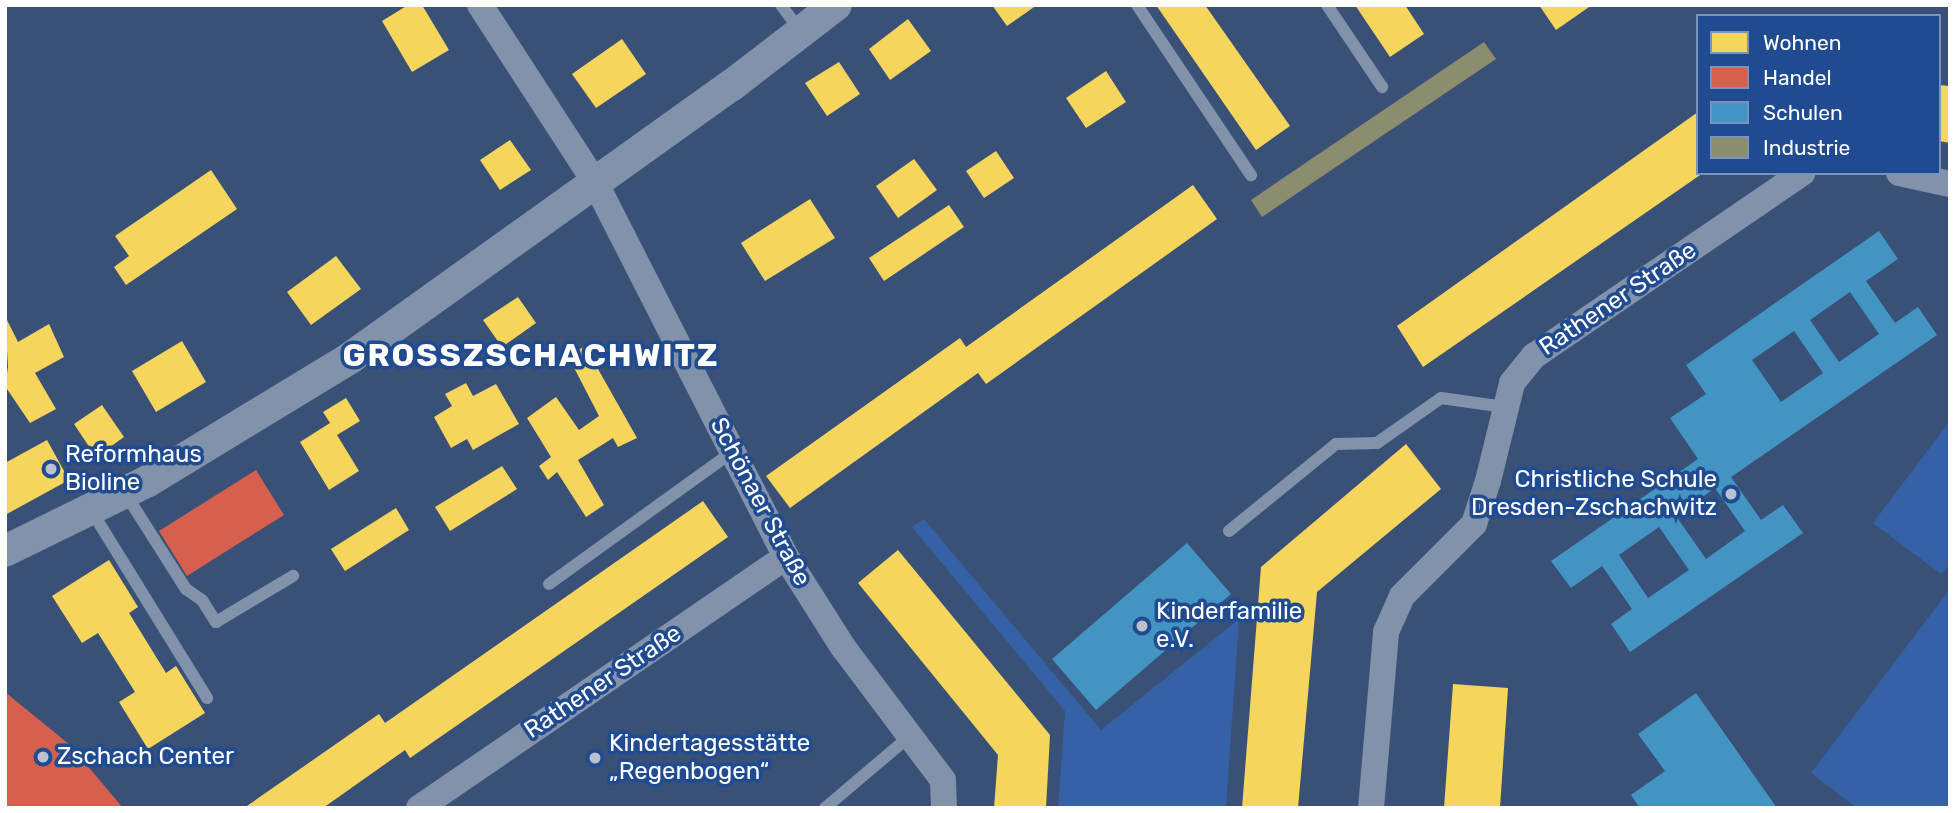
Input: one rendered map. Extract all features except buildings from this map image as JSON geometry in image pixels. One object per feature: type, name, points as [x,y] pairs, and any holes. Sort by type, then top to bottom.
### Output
[{"type":"street","name":"Schönaer Straße","points":[[480,5],[595,181],[786,557],[843,647],[943,780],[944,808]]},
{"type":"street","points":[[5,551],[125,493],[350,358],[836,5]]},
{"type":"street","name":"Rathener Straße","points":[[1371,808],[1386,632],[1402,596],[1474,524],[1488,481],[1504,407],[1513,383],[1534,356],[1799,175]]},
{"type":"street","points":[[1908,175],[1950,184]]},
{"type":"street","name":"Rathener Straße","points":[[419,808],[786,557]]},
{"type":"lane","points":[[781,5],[801,32]]},
{"type":"lane","points":[[1137,5],[1251,175]]},
{"type":"lane","points":[[1327,5],[1382,87]]},
{"type":"lane","points":[[1229,531],[1336,444],[1377,443],[1441,398],[1504,407]]},
{"type":"lane","points":[[549,584],[732,452]]},
{"type":"lane","points":[[125,493],[186,589],[202,600],[216,622],[293,576]]},
{"type":"lane","points":[[90,510],[207,698]]},
{"type":"lane","points":[[825,808],[910,736]]},
{"type":"shaded area","points":[[1950,421],[1950,563],[1941,574],[1873,523]]},
{"type":"shaded area","points":[[924,519],[1101,730],[1239,619],[1226,808],[1058,808],[1065,711],[912,527]]},
{"type":"shaded area","points":[[1950,589],[1950,808],[1857,808],[1811,773]]},
{"type":"place","name":"Reformhaus Bioline","points":[[51,469]]},
{"type":"place","name":"Christliche Schule Dresden-Zschachwitz","points":[[1731,494]]},
{"type":"place","name":"Kinderfamilie e.V.","points":[[1142,626]]},
{"type":"place","name":"Zschach Center","points":[[43,757]]},
{"type":"place","name":"Kindertagesstätte „Regenbogen“","points":[[595,758]]},
{"type":"district","name":"GROSSZSCHACHWITZ","points":[[531,355]]}]
